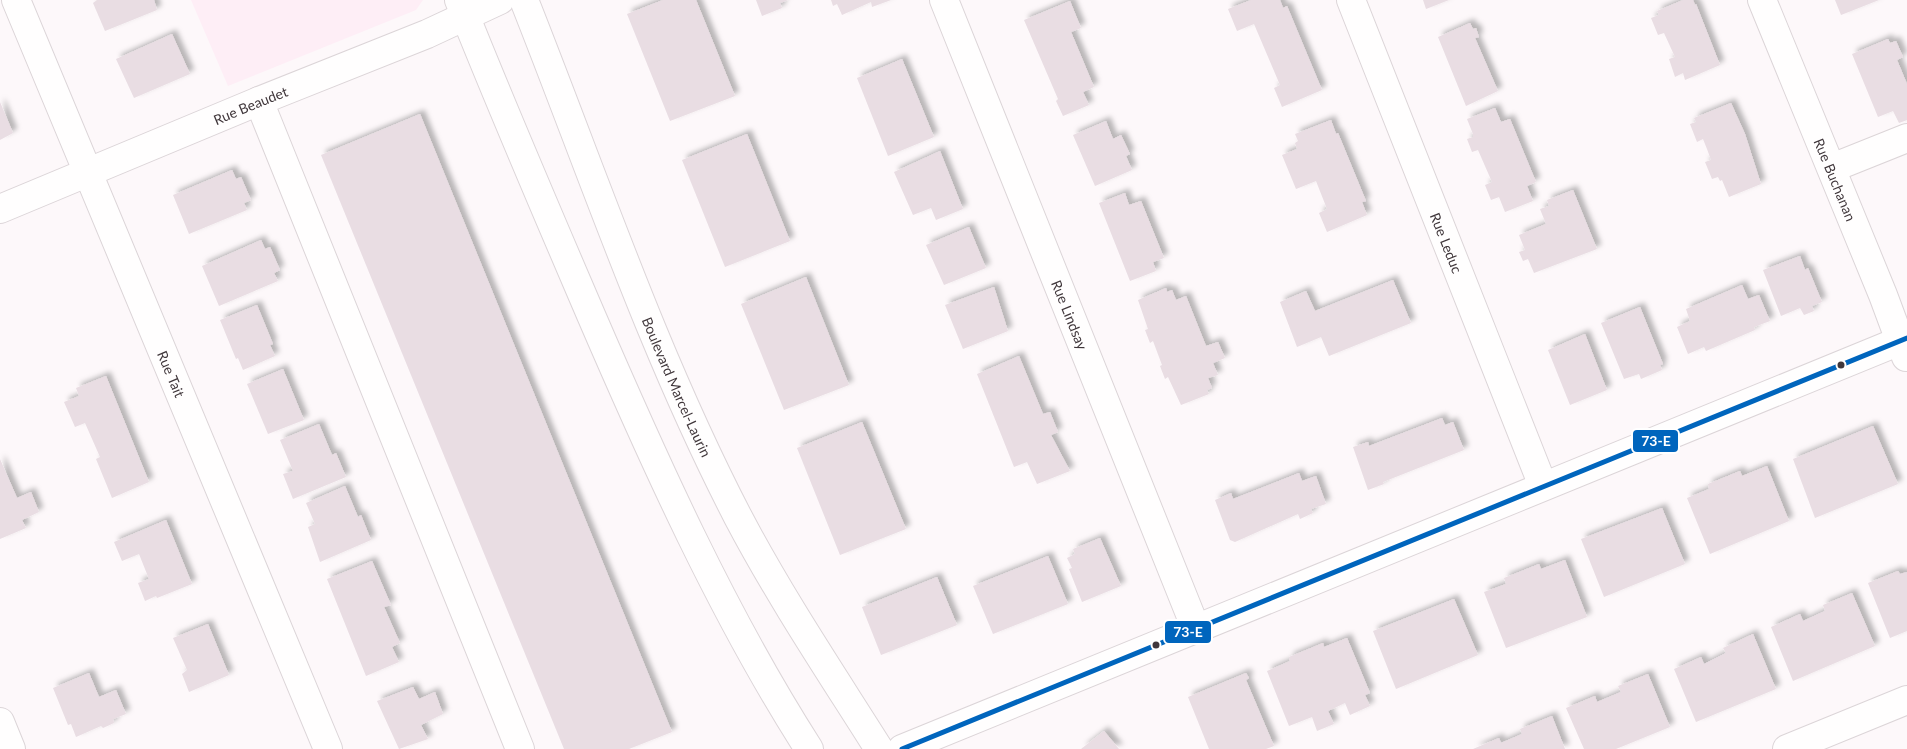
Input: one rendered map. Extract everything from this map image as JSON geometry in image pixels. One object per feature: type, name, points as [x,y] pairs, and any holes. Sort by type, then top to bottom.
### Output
[{"type":"street","name":"Rue Tait","points":[[16,0],[328,749]]},
{"type":"street","name":"Rue Beaudet","points":[[0,209],[258,101],[463,9],[500,0]]},
{"type":"street","name":"Boulevard Marcel-Laurin","points":[[524,0],[646,318],[716,472],[766,567],[879,749]]},
{"type":"street","name":"Rue Lindsay","points":[[944,0],[1196,629]]},
{"type":"street","name":"Rue Leduc","points":[[1351,0],[1543,486]]},
{"type":"street","name":"Rue Buchanan","points":[[1762,0],[1905,346]]},
{"type":"street","points":[[463,9],[573,274],[658,469],[733,616],[809,749]]},
{"type":"street","points":[[258,101],[520,749]]},
{"type":"street","points":[[1832,168],[1907,138]]},
{"type":"street","points":[[902,749],[1543,486],[1905,346]]},
{"type":"street","points":[[1787,749],[1907,700]]},
{"type":"street","points":[[0,722],[11,749]]},
{"type":"shaded area","points":[[191,0],[423,0],[416,10],[228,86]]},
{"type":"building","points":[[97,0],[154,0],[157,10],[105,31],[93,3]]},
{"type":"building","points":[[663,0],[696,0],[735,96],[670,121],[627,14]]},
{"type":"building","points":[[756,0],[788,0],[780,3],[782,8],[762,16]]},
{"type":"building","points":[[831,0],[891,0],[872,7],[871,2],[842,15],[837,4],[833,6]]},
{"type":"building","points":[[1251,0],[1280,0],[1283,8],[1287,6],[1322,90],[1282,107],[1274,88],[1280,85],[1254,24],[1237,31],[1228,9]]},
{"type":"building","points":[[1423,0],[1449,0],[1426,9]]},
{"type":"building","points":[[1683,0],[1693,0],[1696,4],[1720,65],[1685,80],[1683,73],[1675,77],[1669,59],[1675,57],[1664,33],[1658,35],[1651,18],[1659,15],[1657,11]]},
{"type":"building","points":[[1835,0],[1879,0],[1841,15]]},
{"type":"building","points":[[1070,1],[1081,28],[1071,32],[1094,87],[1083,92],[1089,105],[1063,116],[1056,101],[1058,99],[1024,20]]},
{"type":"building","points":[[1470,23],[1473,29],[1476,28],[1479,37],[1475,38],[1498,91],[1466,106],[1438,37]]},
{"type":"building","points":[[172,34],[190,74],[134,98],[116,59]]},
{"type":"building","points":[[1888,39],[1890,43],[1896,41],[1903,57],[1897,60],[1907,84],[1907,120],[1899,123],[1893,111],[1878,117],[1852,54]]},
{"type":"building","points":[[902,59],[934,137],[888,156],[857,78]]},
{"type":"building","points":[[0,102],[13,133],[0,140]]},
{"type":"building","points":[[1731,103],[1745,134],[1761,184],[1729,197],[1722,180],[1720,181],[1718,177],[1712,179],[1705,162],[1711,160],[1703,139],[1697,142],[1690,124],[1696,122],[1694,118]]},
{"type":"building","points":[[1495,108],[1501,122],[1510,119],[1536,182],[1527,186],[1533,201],[1505,212],[1499,197],[1491,200],[1485,185],[1492,182],[1478,150],[1472,152],[1467,139],[1473,137],[1473,134],[1467,119]]},
{"type":"building","points":[[420,114],[672,732],[629,749],[564,749],[321,155]]},
{"type":"building","points":[[1331,120],[1366,201],[1362,202],[1367,215],[1327,232],[1319,213],[1327,209],[1316,181],[1296,189],[1282,155],[1297,149],[1295,143],[1298,141],[1295,134]]},
{"type":"building","points":[[1106,121],[1113,139],[1121,135],[1130,154],[1126,156],[1132,170],[1095,186],[1073,135]]},
{"type":"building","points":[[747,134],[790,241],[725,267],[682,160]]},
{"type":"building","points":[[940,151],[963,209],[936,220],[931,208],[913,215],[894,172]]},
{"type":"building","points":[[232,170],[236,179],[241,177],[251,200],[244,203],[247,210],[189,234],[173,195]]},
{"type":"building","points":[[1573,190],[1597,249],[1534,273],[1528,259],[1523,261],[1519,252],[1525,250],[1519,235],[1546,224],[1540,209],[1549,206],[1547,200]]},
{"type":"building","points":[[1125,193],[1129,205],[1141,201],[1164,258],[1153,262],[1156,271],[1130,281],[1099,203]]},
{"type":"building","points":[[969,227],[986,268],[944,285],[926,245]]},
{"type":"building","points":[[261,240],[265,249],[270,247],[280,270],[274,273],[278,281],[219,306],[202,266]]},
{"type":"building","points":[[1800,256],[1805,270],[1808,268],[1822,302],[1812,306],[1814,311],[1804,315],[1800,308],[1781,316],[1763,270]]},
{"type":"building","points":[[806,277],[849,385],[784,410],[741,304]]},
{"type":"building","points":[[1393,280],[1411,323],[1329,356],[1321,337],[1297,347],[1280,302],[1306,291],[1315,311]]},
{"type":"building","points":[[1742,285],[1748,299],[1759,295],[1770,321],[1754,327],[1755,330],[1706,351],[1704,347],[1688,354],[1677,327],[1690,321],[1686,309]]},
{"type":"building","points":[[994,287],[1008,331],[963,349],[945,305]]},
{"type":"building","points":[[1166,288],[1167,292],[1172,290],[1176,300],[1186,296],[1206,346],[1218,342],[1225,358],[1213,363],[1218,375],[1208,378],[1212,388],[1207,390],[1209,394],[1181,405],[1168,377],[1165,379],[1153,341],[1150,343],[1145,330],[1148,329],[1138,300]]},
{"type":"building","points":[[257,305],[273,344],[270,345],[275,356],[243,370],[238,358],[236,359],[220,320]]},
{"type":"building","points":[[1640,307],[1663,364],[1660,365],[1662,370],[1641,379],[1639,374],[1624,379],[1601,323]]},
{"type":"building","points":[[1585,334],[1607,390],[1570,405],[1548,350]]},
{"type":"building","points":[[1019,356],[1043,414],[1050,412],[1058,432],[1051,435],[1070,471],[1037,484],[1027,462],[1014,467],[977,374]]},
{"type":"building","points":[[283,369],[304,420],[268,434],[247,384]]},
{"type":"building","points":[[106,376],[149,482],[112,498],[96,459],[100,457],[85,423],[75,427],[64,402],[79,396],[76,388]]},
{"type":"building","points":[[1442,418],[1445,425],[1453,422],[1464,450],[1383,482],[1384,484],[1368,490],[1353,447],[1368,442],[1369,446]]},
{"type":"building","points":[[862,422],[906,529],[840,555],[797,448]]},
{"type":"building","points":[[319,424],[332,455],[336,453],[346,477],[293,499],[283,474],[293,471],[280,440]]},
{"type":"building","points":[[1873,426],[1898,484],[1815,518],[1793,459]]},
{"type":"building","points":[[0,459],[17,498],[31,492],[39,512],[22,520],[26,528],[0,539]]},
{"type":"building","points":[[1767,466],[1789,521],[1710,554],[1687,498],[1709,489],[1708,484],[1740,471],[1742,476]]},
{"type":"building","points":[[1299,473],[1302,481],[1316,476],[1326,504],[1311,509],[1313,513],[1300,519],[1298,514],[1235,542],[1230,540],[1215,500],[1231,493],[1233,499]]},
{"type":"building","points":[[345,486],[358,517],[361,515],[371,540],[320,562],[308,527],[315,524],[306,503]]},
{"type":"building","points":[[1662,508],[1685,564],[1604,597],[1581,539]]},
{"type":"building","points":[[166,520],[192,584],[145,601],[138,583],[149,579],[139,554],[122,561],[114,542]]},
{"type":"building","points":[[1100,538],[1121,586],[1082,602],[1069,569],[1072,568],[1067,558],[1075,554],[1073,549]]},
{"type":"building","points":[[1048,556],[1068,604],[993,634],[973,586]]},
{"type":"building","points":[[1565,560],[1587,617],[1506,648],[1484,592],[1506,584],[1504,578],[1539,564],[1541,569]]},
{"type":"building","points":[[372,561],[391,605],[384,607],[400,643],[392,647],[399,662],[366,676],[327,579]]},
{"type":"building","points":[[1898,571],[1900,574],[1907,572],[1907,631],[1890,638],[1868,583]]},
{"type":"building","points":[[937,577],[957,625],[881,655],[862,607]]},
{"type":"building","points":[[1852,593],[1875,646],[1793,681],[1771,627],[1800,614],[1803,621],[1825,611],[1823,605]]},
{"type":"building","points":[[1454,599],[1478,655],[1396,689],[1373,631]]},
{"type":"building","points":[[208,624],[229,675],[189,692],[182,674],[187,670],[173,638]]},
{"type":"building","points":[[1753,634],[1776,689],[1696,722],[1674,669],[1701,657],[1704,664],[1726,653],[1723,648]]},
{"type":"building","points":[[1347,638],[1370,693],[1365,695],[1370,706],[1350,715],[1345,703],[1328,711],[1334,724],[1317,731],[1312,717],[1289,726],[1267,671],[1290,661],[1289,657],[1323,643],[1324,647]]},
{"type":"building","points":[[89,673],[99,697],[116,690],[126,714],[113,719],[114,723],[103,728],[101,726],[76,737],[71,724],[68,725],[53,688]]},
{"type":"building","points":[[1246,673],[1249,678],[1246,680],[1274,746],[1266,749],[1209,749],[1188,697]]},
{"type":"building","points":[[1648,674],[1670,727],[1616,749],[1584,749],[1566,708],[1595,696],[1597,702],[1621,692],[1618,686]]},
{"type":"building","points":[[413,687],[419,699],[435,692],[443,714],[421,725],[428,739],[399,749],[377,701]]},
{"type":"building","points":[[1552,716],[1565,749],[1473,749],[1499,738],[1501,743],[1522,734],[1520,729]]},
{"type":"building","points":[[1104,731],[1119,749],[1081,749]]},
{"type":"transit line","name":"73-E","points":[[902,749],[1907,338]]}]
